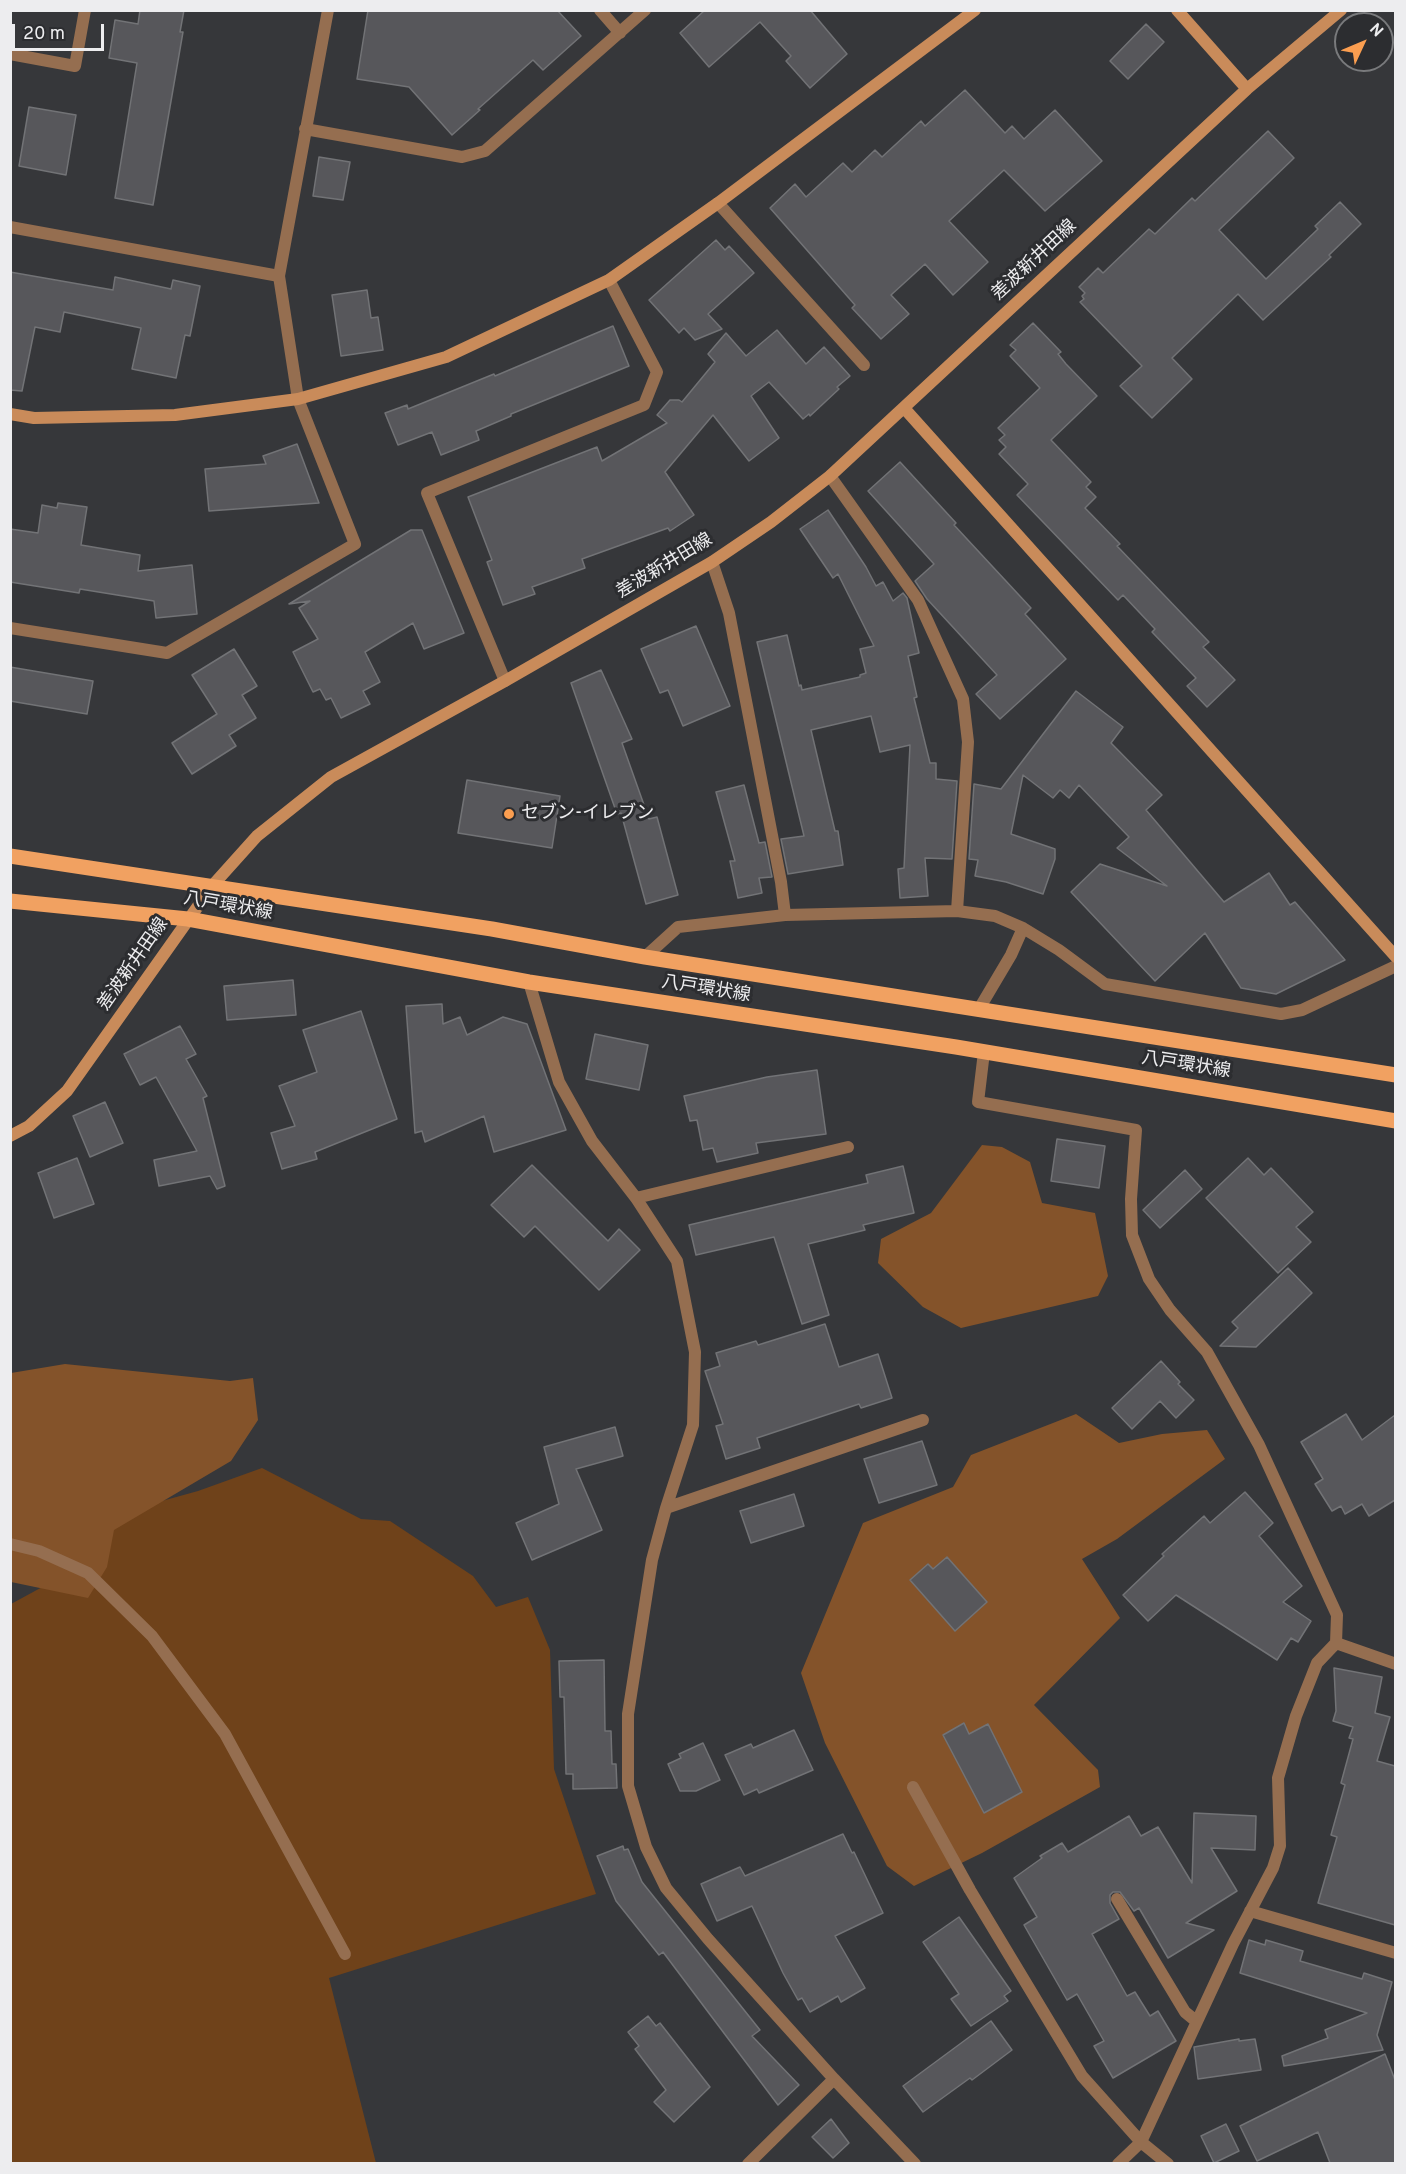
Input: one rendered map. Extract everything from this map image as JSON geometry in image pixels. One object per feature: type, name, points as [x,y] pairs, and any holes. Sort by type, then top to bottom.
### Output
[{"type":"main road","name":"八戸環状線","points":[[10,856],[492,929],[645,957],[1395,1075]]},
{"type":"main road","name":"八戸環状線","points":[[10,901],[188,919],[529,982],[984,1052],[1395,1121]]},
{"type":"street","points":[[10,54],[75,66],[85,10]]},
{"type":"street","points":[[10,628],[167,653],[355,544],[298,399],[279,276],[327,10]]},
{"type":"street","points":[[600,10],[620,33]]},
{"type":"street","points":[[305,129],[462,157],[485,151],[645,10]]},
{"type":"street","points":[[10,414],[34,418],[175,415],[298,399],[446,357],[609,280],[718,203],[975,10]]},
{"type":"street","points":[[1177,10],[1246,89]]},
{"type":"street","name":"差波新井田線","points":[[10,1136],[30,1126],[67,1091],[213,885],[257,836],[331,777],[505,681],[712,562],[771,522],[830,476],[1246,89],[1341,10]]},
{"type":"street","points":[[718,203],[864,365]]},
{"type":"street","points":[[10,227],[279,276]]},
{"type":"street","points":[[505,681],[427,493],[644,405],[657,372],[609,280]]},
{"type":"street","points":[[904,408],[1395,957]]},
{"type":"street","points":[[830,476],[918,600],[963,699],[968,742],[957,911]]},
{"type":"street","points":[[712,562],[729,613],[781,882],[785,915]]},
{"type":"street","points":[[645,957],[678,927],[785,915],[957,911],[995,916],[1023,928],[1059,950],[1106,984],[1281,1014],[1302,1010],[1395,966]]},
{"type":"street","points":[[979,1009],[1011,955],[1023,928]]},
{"type":"street","points":[[529,982],[559,1082],[592,1141],[636,1198],[677,1261],[694,1352],[693,1425],[652,1560],[628,1713],[628,1786],[643,1837],[666,1888],[708,1939],[834,2079],[915,2163]]},
{"type":"street","points":[[984,1052],[978,1102],[1136,1130],[1131,1199],[1132,1235],[1149,1280],[1170,1310],[1207,1352],[1259,1445],[1337,1615],[1336,1643],[1317,1663],[1296,1716],[1278,1779],[1280,1846],[1273,1868],[1196,2021],[1141,2142],[1119,2163]]},
{"type":"street","points":[[636,1198],[848,1147]]},
{"type":"street","points":[[666,1508],[923,1420]]},
{"type":"street","points":[[10,1544],[39,1551],[88,1573],[152,1636],[225,1734],[345,1954]]},
{"type":"street","points":[[1336,1643],[1395,1664]]},
{"type":"street","points":[[914,1787],[970,1890],[1082,2076],[1141,2142],[1168,2163]]},
{"type":"street","points":[[1117,1899],[1185,2012],[1196,2021]]},
{"type":"street","points":[[1250,1911],[1395,1953]]},
{"type":"street","points":[[748,2163],[834,2079]]},
{"type":"shaded area","points":[[982,1145],[1002,1147],[1030,1162],[1042,1203],[1095,1213],[1108,1276],[1098,1296],[961,1328],[923,1307],[878,1263],[881,1239],[931,1213]]},
{"type":"shaded area","points":[[65,1364],[230,1381],[253,1378],[258,1420],[231,1461],[114,1530],[107,1567],[88,1598],[11,1582],[11,1373]]},
{"type":"shaded area","points":[[1076,1414],[1119,1443],[1162,1434],[1207,1430],[1225,1459],[1117,1539],[1082,1559],[1120,1618],[1034,1705],[1098,1770],[1100,1787],[982,1853],[914,1886],[887,1866],[825,1743],[801,1673],[863,1523],[953,1487],[971,1455]]},
{"type":"shaded area","points":[[262,1468],[361,1519],[390,1521],[473,1576],[496,1607],[528,1597],[550,1650],[554,1769],[596,1894],[329,1978],[376,2163],[11,2164],[11,1604],[68,1573],[104,1517],[198,1491]]},
{"type":"building","points":[[140,10],[184,10],[180,32],[183,32],[153,205],[115,198],[137,63],[109,58],[115,20],[138,24]]},
{"type":"building","points":[[368,10],[557,10],[581,36],[543,70],[533,60],[452,135],[409,87],[357,79]]},
{"type":"building","points":[[705,10],[810,10],[847,54],[810,88],[786,61],[791,56],[760,22],[709,67],[680,33]]},
{"type":"building","points":[[1146,24],[1164,42],[1128,79],[1110,61]]},
{"type":"building","points":[[965,90],[1005,133],[1012,126],[1024,139],[1055,110],[1102,161],[1045,211],[1004,170],[949,221],[988,262],[953,295],[925,264],[891,295],[909,314],[881,339],[852,308],[855,305],[770,208],[795,184],[806,197],[843,163],[852,172],[875,150],[882,157],[921,121],[925,126]]},
{"type":"building","points":[[29,107],[76,115],[66,175],[19,166]]},
{"type":"building","points":[[1268,131],[1294,158],[1219,230],[1266,279],[1318,229],[1315,226],[1340,202],[1361,224],[1329,255],[1331,257],[1263,320],[1238,294],[1172,358],[1192,379],[1152,418],[1120,386],[1142,366],[1080,302],[1084,299],[1082,296],[1085,293],[1079,287],[1098,268],[1103,273],[1149,229],[1155,234],[1192,198],[1195,201]]},
{"type":"building","points":[[319,157],[350,162],[343,200],[313,196]]},
{"type":"building","points":[[716,240],[725,250],[729,246],[754,273],[708,314],[722,329],[695,340],[684,328],[679,333],[649,300]]},
{"type":"building","points":[[10,272],[113,290],[115,277],[171,289],[173,280],[200,286],[190,336],[185,335],[176,378],[132,369],[141,328],[64,312],[60,332],[35,327],[22,391],[10,390]]},
{"type":"building","points":[[367,290],[371,318],[378,317],[383,350],[341,356],[332,295]]},
{"type":"building","points":[[1033,323],[1061,352],[1058,354],[1066,364],[1097,396],[1051,440],[1091,482],[1086,487],[1096,497],[1085,508],[1120,544],[1117,546],[1209,642],[1203,647],[1235,680],[1207,707],[1187,686],[1196,678],[1152,632],[1155,629],[1123,595],[1118,600],[1017,495],[1028,484],[999,454],[1006,447],[999,440],[1005,435],[998,428],[1040,388],[1010,356],[1016,350],[1010,345]]},
{"type":"building","points":[[613,326],[629,366],[511,414],[476,431],[479,440],[441,455],[432,432],[398,445],[385,413],[407,405],[408,409],[494,374],[495,376]]},
{"type":"building","points":[[777,330],[806,364],[824,347],[850,376],[810,416],[809,414],[803,419],[769,382],[751,396],[779,438],[749,461],[713,415],[665,472],[694,515],[670,531],[668,528],[582,559],[585,568],[532,587],[535,594],[503,605],[487,562],[492,560],[468,497],[597,447],[602,461],[667,423],[657,415],[670,400],[682,402],[715,362],[708,354],[726,333],[746,356]]},
{"type":"building","points":[[297,444],[319,503],[209,511],[205,469],[266,464],[263,456]]},
{"type":"building","points":[[900,462],[956,523],[954,525],[1031,608],[1025,614],[1066,659],[1000,719],[976,694],[997,675],[927,599],[915,581],[934,564],[868,491]]},
{"type":"building","points":[[58,503],[87,507],[81,545],[140,555],[138,571],[192,565],[197,614],[156,618],[154,601],[80,589],[79,593],[10,582],[10,529],[38,533],[42,505],[57,508]]},
{"type":"building","points":[[828,510],[876,586],[883,582],[893,601],[903,593],[907,598],[919,653],[908,656],[917,697],[914,698],[930,763],[936,763],[936,779],[957,781],[952,859],[925,858],[928,896],[900,898],[898,869],[904,868],[910,745],[880,752],[871,716],[811,730],[835,831],[838,831],[843,865],[788,874],[781,839],[804,836],[757,642],[787,635],[799,686],[801,685],[802,690],[860,677],[866,673],[860,649],[874,646],[838,574],[833,578],[800,529]]},
{"type":"building","points":[[411,530],[422,530],[464,633],[424,649],[413,623],[365,652],[380,682],[363,691],[370,704],[341,718],[331,698],[326,700],[320,689],[313,692],[293,652],[318,639],[299,608],[310,601],[289,604]]},
{"type":"building","points":[[696,626],[730,706],[683,726],[668,690],[660,693],[641,649]]},
{"type":"building","points":[[234,649],[257,686],[242,695],[256,718],[229,735],[236,746],[192,774],[172,743],[217,714],[192,675]]},
{"type":"building","points":[[10,667],[93,681],[87,714],[10,701]]},
{"type":"building","points":[[601,670],[632,739],[622,743],[649,819],[657,817],[678,895],[646,904],[621,813],[617,814],[571,683]]},
{"type":"building","points":[[1076,691],[1123,727],[1111,743],[1162,795],[1146,810],[1224,902],[1269,873],[1290,905],[1295,902],[1345,960],[1276,994],[1241,988],[1205,933],[1155,981],[1071,892],[1100,864],[1167,886],[1117,848],[1129,837],[1079,785],[1069,798],[1060,790],[1053,798],[1023,775],[1011,834],[1055,849],[1055,859],[1043,894],[1006,882],[975,876],[978,860],[969,859],[974,784],[1001,789]]},
{"type":"building","name":"セブン-イレブン","points":[[467,780],[560,796],[552,848],[458,833]]},
{"type":"building","points":[[744,785],[759,843],[765,842],[772,877],[759,878],[762,893],[738,898],[730,861],[735,861],[716,792]]},
{"type":"building","points":[[293,980],[296,1015],[227,1020],[224,986]]},
{"type":"building","points":[[442,1004],[443,1024],[460,1017],[467,1035],[503,1017],[527,1024],[566,1130],[494,1152],[484,1116],[425,1142],[422,1131],[415,1133],[406,1006]]},
{"type":"building","points":[[361,1011],[397,1119],[315,1152],[317,1159],[282,1169],[271,1133],[295,1126],[279,1086],[317,1072],[303,1030]]},
{"type":"building","points":[[180,1026],[196,1054],[186,1059],[207,1096],[203,1098],[225,1186],[217,1189],[210,1176],[159,1186],[154,1160],[197,1151],[156,1077],[140,1085],[124,1054]]},
{"type":"building","points":[[595,1034],[648,1045],[639,1090],[586,1079]]},
{"type":"building","points":[[817,1070],[826,1134],[756,1143],[758,1153],[717,1162],[713,1148],[703,1150],[697,1120],[690,1121],[684,1096],[767,1077]]},
{"type":"building","points":[[105,1102],[123,1143],[90,1157],[73,1116]]},
{"type":"building","points":[[1057,1139],[1105,1146],[1099,1188],[1051,1181]]},
{"type":"building","points":[[77,1158],[94,1204],[54,1218],[38,1173]]},
{"type":"building","points":[[1248,1158],[1264,1175],[1271,1168],[1313,1212],[1296,1227],[1311,1242],[1278,1273],[1206,1198]]},
{"type":"building","points":[[532,1165],[608,1241],[619,1229],[640,1250],[599,1290],[535,1226],[524,1237],[491,1205]]},
{"type":"building","points":[[903,1166],[914,1213],[863,1225],[865,1230],[808,1244],[829,1315],[802,1324],[774,1237],[696,1255],[689,1225],[868,1183],[866,1175]]},
{"type":"building","points":[[1185,1170],[1202,1189],[1160,1228],[1143,1210]]},
{"type":"building","points":[[1288,1268],[1312,1293],[1256,1347],[1220,1346],[1238,1328],[1232,1322]]},
{"type":"building","points":[[825,1324],[839,1367],[878,1354],[892,1398],[861,1408],[859,1404],[757,1438],[760,1448],[726,1459],[716,1426],[723,1424],[705,1371],[720,1366],[716,1353],[756,1341],[758,1345]]},
{"type":"building","points":[[1161,1361],[1180,1382],[1178,1384],[1194,1400],[1176,1418],[1160,1401],[1132,1429],[1112,1408]]},
{"type":"building","points":[[1346,1414],[1362,1440],[1395,1415],[1395,1500],[1369,1516],[1362,1504],[1345,1514],[1341,1506],[1332,1511],[1315,1484],[1323,1479],[1301,1442]]},
{"type":"building","points":[[615,1427],[623,1456],[576,1469],[602,1530],[532,1560],[516,1523],[559,1504],[544,1447]]},
{"type":"building","points":[[922,1441],[937,1485],[879,1503],[864,1459]]},
{"type":"building","points":[[1245,1492],[1273,1523],[1259,1536],[1302,1586],[1283,1602],[1311,1621],[1298,1642],[1291,1638],[1277,1660],[1176,1595],[1148,1621],[1123,1595],[1164,1556],[1162,1554],[1204,1516],[1210,1523]]},
{"type":"building","points":[[794,1494],[804,1526],[751,1543],[740,1511]]},
{"type":"building","points":[[947,1557],[987,1602],[955,1631],[910,1580],[928,1564],[933,1569]]},
{"type":"building","points":[[604,1660],[605,1731],[611,1731],[612,1764],[616,1764],[617,1788],[573,1789],[573,1774],[566,1774],[564,1697],[560,1697],[559,1661]]},
{"type":"building","points":[[1334,1668],[1382,1677],[1375,1713],[1390,1717],[1377,1761],[1395,1766],[1395,1925],[1318,1903],[1337,1837],[1331,1835],[1345,1785],[1341,1783],[1353,1739],[1349,1738],[1353,1727],[1333,1721],[1336,1711]]},
{"type":"building","points":[[964,1723],[969,1734],[988,1724],[1022,1792],[984,1813],[943,1735]]},
{"type":"building","points":[[794,1730],[813,1770],[759,1793],[757,1789],[744,1795],[725,1755],[751,1744],[753,1748]]},
{"type":"building","points":[[703,1743],[720,1780],[696,1791],[680,1791],[668,1764],[681,1758],[679,1754]]},
{"type":"building","points":[[1194,1813],[1256,1816],[1255,1850],[1211,1848],[1237,1891],[1186,1923],[1214,1930],[1168,1958],[1139,1908],[1134,1911],[1120,1892],[1113,1892],[1110,1895],[1110,1903],[1119,1919],[1092,1934],[1127,1996],[1135,1992],[1150,2016],[1158,2011],[1176,2041],[1113,2078],[1094,2046],[1104,2041],[1077,1994],[1067,2000],[1024,1925],[1037,1917],[1014,1878],[1042,1858],[1040,1856],[1062,1843],[1068,1852],[1129,1816],[1141,1836],[1158,1827],[1192,1883]]},
{"type":"building","points":[[843,1834],[883,1913],[835,1936],[865,1988],[841,2002],[838,1996],[810,2012],[802,1998],[798,2000],[783,1973],[752,1906],[717,1921],[701,1884],[740,1867],[745,1876]]},
{"type":"building","points":[[623,1846],[624,1850],[628,1849],[642,1882],[760,2030],[752,2036],[799,2085],[778,2105],[663,1952],[659,1955],[616,1901],[597,1856]]},
{"type":"building","points":[[959,1917],[1011,1991],[1004,1996],[1008,2001],[971,2026],[951,1999],[959,1994],[923,1942]]},
{"type":"building","points":[[1249,1940],[1265,1945],[1266,1940],[1303,1951],[1300,1961],[1362,1979],[1364,1973],[1392,1982],[1377,2035],[1383,2050],[1284,2066],[1282,2056],[1328,2038],[1325,2030],[1367,2013],[1240,1973]]},
{"type":"building","points":[[648,2016],[656,2026],[660,2023],[710,2087],[674,2122],[654,2102],[666,2090],[635,2049],[639,2046],[628,2032]]},
{"type":"building","points":[[991,2021],[1012,2050],[923,2112],[903,2086]]},
{"type":"building","points":[[1239,2039],[1239,2041],[1255,2039],[1261,2070],[1198,2079],[1194,2047]]},
{"type":"building","points":[[1385,2054],[1395,2080],[1395,2163],[1330,2163],[1318,2132],[1257,2161],[1240,2126]]},
{"type":"building","points":[[831,2119],[849,2143],[833,2158],[812,2137]]},
{"type":"building","points":[[1226,2124],[1239,2151],[1214,2163],[1201,2136]]},
{"type":"place","name":"セブン-イレブン","points":[[509,814]]}]
